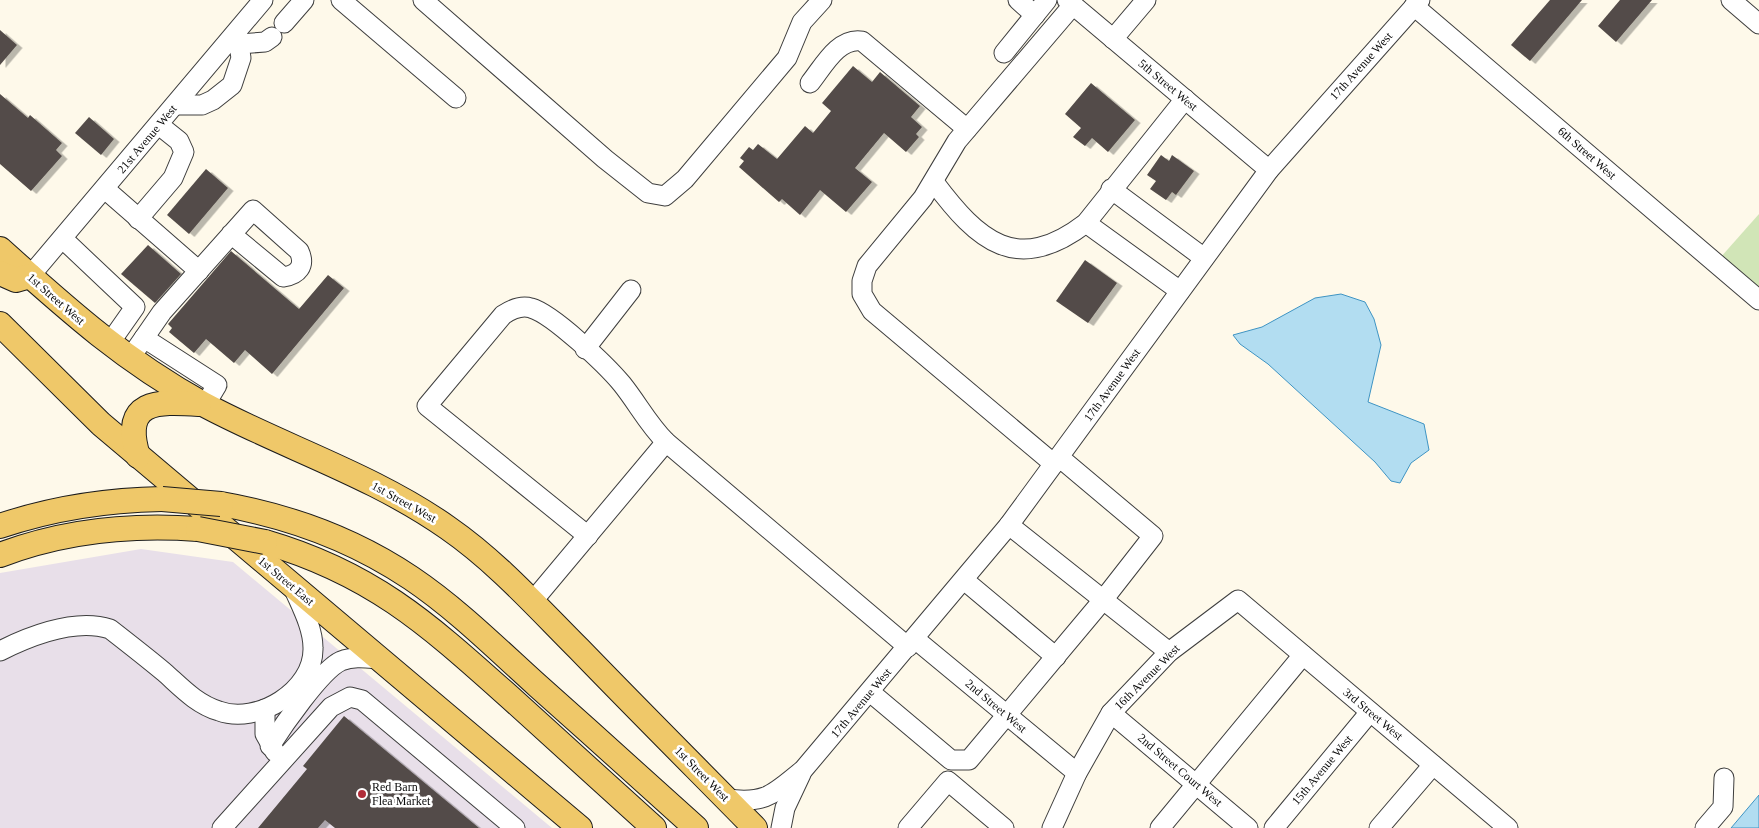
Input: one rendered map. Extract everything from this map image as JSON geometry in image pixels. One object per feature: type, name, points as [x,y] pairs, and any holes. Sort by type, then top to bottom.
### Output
[{"type":"main road","name":"1st Street West","points":[[0,249],[109,344],[129,359],[205,405],[379,487],[425,512],[480,553],[532,602],[755,828]]},
{"type":"main road","points":[[0,273],[16,280],[30,276]]},
{"type":"main road","name":"1st Street East","points":[[0,324],[65,391],[138,456],[580,828]]},
{"type":"main road","points":[[138,456],[134,442],[134,428],[138,417],[145,408],[163,402],[205,405]]},
{"type":"main road","points":[[0,526],[38,514],[88,504],[162,499],[221,504],[268,514],[319,530],[366,551],[412,578],[471,626],[696,828]]},
{"type":"main road","points":[[0,556],[55,538],[105,529],[158,527],[198,529],[265,542],[305,554],[353,576],[417,616],[654,828]]},
{"type":"street","name":"21st Avenue West","points":[[30,276],[176,105],[238,38],[263,0]]},
{"type":"street","points":[[176,105],[202,105],[213,100],[227,89],[238,70],[241,58],[238,38],[265,42],[304,0]]},
{"type":"street","points":[[342,0],[456,98]]},
{"type":"street","points":[[423,0],[605,159],[648,193],[665,196],[685,179],[787,58],[802,22],[822,0]]},
{"type":"street","points":[[1018,0],[1035,15]]},
{"type":"street","points":[[1004,53],[1047,0]]},
{"type":"street","points":[[1113,39],[1146,0]]},
{"type":"street","points":[[1731,0],[1759,24]]},
{"type":"street","points":[[870,692],[951,760],[968,760],[1104,600],[1153,536],[932,363],[872,311],[864,301],[862,281],[867,266],[924,198],[957,141],[1070,2]]},
{"type":"street","name":"5th Street West","points":[[1070,2],[1269,170]]},
{"type":"street","name":"17th Avenue West","points":[[726,799],[761,800],[772,794],[803,770],[912,643],[1009,525],[1269,170],[1417,3]]},
{"type":"street","name":"6th Street West","points":[[1417,3],[1759,300]]},
{"type":"street","points":[[810,83],[842,46],[849,41],[862,42],[967,129]]},
{"type":"street","points":[[934,182],[954,208],[979,232],[1000,246],[1022,250],[1046,245],[1068,237],[1086,223],[1184,100]]},
{"type":"street","points":[[138,219],[173,178],[184,152],[178,141],[159,125]]},
{"type":"street","points":[[105,190],[199,271]]},
{"type":"street","points":[[1111,190],[1204,258]]},
{"type":"street","points":[[1086,223],[1180,291]]},
{"type":"street","points":[[129,359],[162,312],[231,234]]},
{"type":"street","points":[[63,239],[135,307],[109,344]]},
{"type":"street","points":[[585,349],[631,290]]},
{"type":"street","name":"2nd Street West","points":[[588,536],[428,406],[503,315],[510,310],[520,307],[538,311],[585,349],[622,385],[645,420],[666,442],[912,643],[1007,715],[1077,773]]},
{"type":"street","points":[[144,338],[217,385],[205,405]]},
{"type":"street","points":[[532,602],[666,442]]},
{"type":"street","points":[[1009,525],[1169,652]]},
{"type":"street","points":[[964,580],[1056,657]]},
{"type":"street","points":[[0,651],[23,640],[65,628],[94,624],[110,629],[195,700],[219,712],[238,714],[265,709],[285,697],[298,684],[312,660],[313,648],[309,625],[292,586]]},
{"type":"street","name":"16th Avenue West","points":[[1052,828],[1077,773],[1111,713],[1169,652],[1238,600]]},
{"type":"street","name":"3rd Street West","points":[[1238,600],[1433,765],[1498,825]]},
{"type":"street","points":[[1160,828],[1303,655]]},
{"type":"street","points":[[270,746],[302,701],[325,674],[340,662],[357,657],[379,659]]},
{"type":"street","points":[[222,828],[331,707],[350,697],[362,700],[515,828]]},
{"type":"street","points":[[265,709],[265,734],[270,746],[284,761]]},
{"type":"street","name":"15th Avenue West","points":[[1274,828],[1370,712]]},
{"type":"street","name":"2nd Street Court West","points":[[1111,713],[1248,828]]},
{"type":"street","points":[[908,828],[948,781],[951,760]]},
{"type":"street","points":[[1379,828],[1433,765]]},
{"type":"street","name":"17th Avenue West","points":[[781,828],[785,808],[803,770]]},
{"type":"street","points":[[1705,828],[1723,807],[1724,778]]},
{"type":"street","points":[[948,781],[1004,828]]},
{"type":"shaded area","points":[[141,549],[233,562],[552,828],[0,828],[0,573]]},
{"type":"green space","points":[[1759,214],[1759,290],[1720,258]]},
{"type":"water","points":[[1341,294],[1365,302],[1374,319],[1381,345],[1368,402],[1424,424],[1429,450],[1411,463],[1400,483],[1391,481],[1375,462],[1268,364],[1240,344],[1233,335],[1262,327],[1315,298]]},
{"type":"water","points":[[1759,795],[1759,828],[1731,828]]},
{"type":"building","points":[[1550,0],[1582,0],[1530,61],[1511,45]]},
{"type":"building","points":[[1620,0],[1652,0],[1616,42],[1598,26]]},
{"type":"building","points":[[0,30],[17,45],[0,65]]},
{"type":"building","points":[[853,66],[872,82],[880,72],[920,106],[911,117],[922,127],[916,134],[919,137],[906,152],[884,133],[855,168],[872,182],[846,212],[820,190],[800,215],[782,199],[779,202],[739,167],[744,161],[740,158],[749,147],[753,150],[758,144],[777,159],[805,126],[813,133],[831,111],[822,103]]},
{"type":"building","points":[[1091,83],[1135,120],[1108,152],[1092,138],[1085,146],[1073,137],[1081,128],[1065,114]]},
{"type":"building","points":[[0,94],[28,118],[30,115],[62,143],[56,150],[62,156],[31,191],[0,164]]},
{"type":"building","points":[[89,117],[114,139],[101,155],[75,133]]},
{"type":"building","points":[[1161,155],[1169,161],[1172,155],[1194,171],[1176,195],[1172,192],[1166,200],[1150,189],[1156,181],[1147,175]]},
{"type":"building","points":[[206,169],[228,188],[189,234],[167,215]]},
{"type":"building","points":[[148,245],[181,274],[155,303],[121,274]]},
{"type":"building","points":[[231,251],[299,309],[328,275],[344,288],[272,374],[245,350],[234,363],[206,339],[194,353],[169,332],[172,328],[168,324]]},
{"type":"building","points":[[1085,260],[1117,283],[1088,323],[1056,301]]},
{"type":"building","name":"Red Barn Flea Market","points":[[344,716],[479,828],[335,828],[325,820],[318,828],[258,828],[307,769],[303,766]]},
{"type":"place","name":"Red Barn Flea Market","points":[[362,794]]}]
